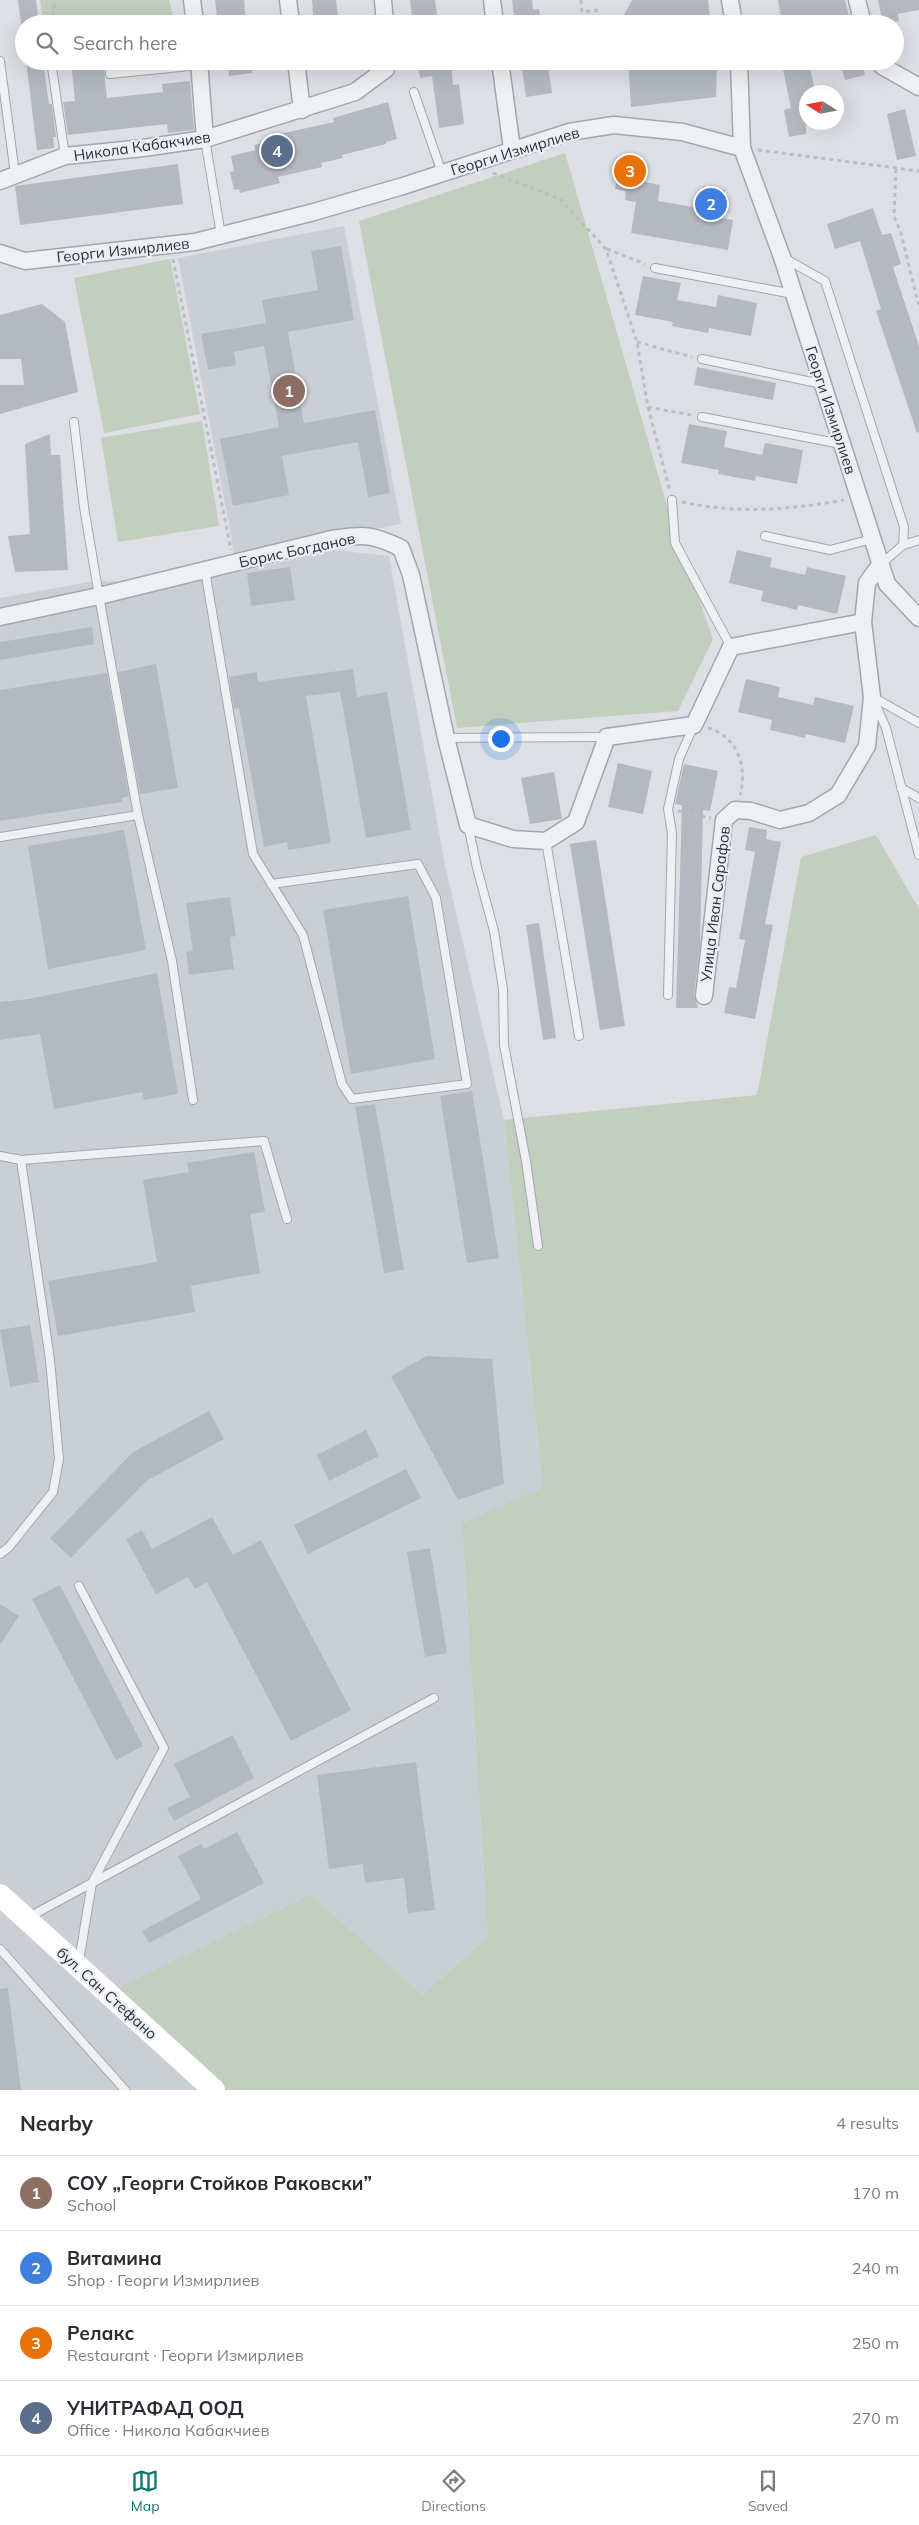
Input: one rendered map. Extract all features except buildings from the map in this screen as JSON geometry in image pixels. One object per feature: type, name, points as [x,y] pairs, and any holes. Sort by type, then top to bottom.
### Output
[{"type":"main road","name":"бул. Сан Стефано","points":[[0,1896],[214,2090]]},
{"type":"street","points":[[192,0],[194,15]]},
{"type":"street","points":[[288,0],[290,15]]},
{"type":"street","points":[[383,0],[384,15]]},
{"type":"street","points":[[492,0],[494,15]]},
{"type":"street","points":[[730,0],[732,15]]},
{"type":"street","points":[[857,0],[861,15]]},
{"type":"street","points":[[200,70],[205,139]]},
{"type":"street","points":[[297,70],[302,110]]},
{"type":"street","name":"Никола Кабакчиев","points":[[7,178],[65,156],[205,139],[355,92],[385,70]]},
{"type":"street","points":[[501,70],[512,149]]},
{"type":"street","points":[[739,70],[742,148]]},
{"type":"street","points":[[889,70],[919,87]]},
{"type":"street","name":"Георги Измирлиев","points":[[0,253],[25,261],[195,242],[314,212],[569,132],[614,125],[682,132],[742,148],[782,257],[887,584],[919,618]]},
{"type":"street","name":"Борис Богданов","points":[[0,617],[99,596],[352,536],[377,536],[401,548],[411,575],[446,738],[468,825]]},
{"type":"street","name":"Улица Иван Сарафов","points":[[704,996],[729,815],[751,812],[780,820],[810,813],[838,795],[867,746],[872,697],[863,622],[867,583],[880,565]]},
{"type":"street","points":[[468,825],[513,839],[546,841],[576,822],[607,736],[694,725],[731,647],[863,622]]},
{"type":"lane","points":[[0,61],[7,178]]},
{"type":"lane","points":[[52,70],[65,156]]},
{"type":"lane","points":[[110,70],[110,74],[143,70]]},
{"type":"lane","points":[[414,92],[442,173]]},
{"type":"lane","points":[[205,139],[221,236]]},
{"type":"lane","points":[[782,257],[825,281],[904,527],[903,545]]},
{"type":"lane","points":[[656,268],[794,294]]},
{"type":"lane","points":[[702,359],[822,384]]},
{"type":"lane","points":[[702,417],[842,444]]},
{"type":"lane","points":[[74,422],[84,508],[99,596],[138,815],[172,961],[193,1100]]},
{"type":"lane","points":[[672,500],[675,543],[731,647]]},
{"type":"lane","points":[[765,536],[830,550],[872,539]]},
{"type":"lane","points":[[880,565],[903,545],[919,540]]},
{"type":"lane","points":[[206,570],[252,854],[303,935],[342,1084],[352,1099],[467,1084],[436,898],[418,864],[271,884]]},
{"type":"lane","points":[[872,697],[919,723]]},
{"type":"lane","points":[[872,697],[886,728],[919,855]]},
{"type":"lane","points":[[668,996],[672,833],[668,809],[679,759],[694,725]]},
{"type":"lane","points":[[446,738],[607,736]]},
{"type":"lane","points":[[901,788],[919,798]]},
{"type":"lane","points":[[0,837],[138,815]]},
{"type":"lane","points":[[468,825],[477,868],[494,931],[503,989],[504,1045],[526,1161],[538,1246]]},
{"type":"lane","points":[[546,841],[579,1036]]},
{"type":"lane","points":[[0,1156],[21,1160],[264,1141],[288,1219]]},
{"type":"lane","points":[[0,1554],[9,1547],[53,1492],[58,1459],[50,1360],[21,1160]]},
{"type":"lane","points":[[78,1967],[92,1883],[164,1748],[79,1586]]},
{"type":"lane","points":[[26,1919],[434,1698]]},
{"type":"lane","points":[[0,1949],[125,2090]]},
{"type":"path","points":[[53,15],[55,0]]},
{"type":"path","points":[[581,0],[582,12],[601,10]]},
{"type":"path","points":[[742,148],[919,171]]},
{"type":"path","points":[[469,164],[560,199],[606,249],[637,342],[648,407],[672,500],[715,510],[754,510],[798,508],[859,498]]},
{"type":"path","points":[[896,169],[894,216],[901,233],[919,307]]},
{"type":"path","points":[[171,245],[234,563]]},
{"type":"path","points":[[606,249],[656,268]]},
{"type":"path","points":[[637,342],[702,359]]},
{"type":"path","points":[[648,407],[702,417]]},
{"type":"path","points":[[668,809],[729,815],[742,788],[743,766],[732,744],[719,731],[694,725]]},
{"type":"shaded area","points":[[344,226],[401,524],[235,557],[178,258]]},
{"type":"shaded area","points":[[334,550],[389,556],[445,865],[504,1120],[543,1489],[462,1523],[488,1937],[422,1995],[214,2090],[0,2090],[0,598],[95,581],[193,582]]},
{"type":"green space","points":[[40,0],[169,0],[173,15],[42,15]]},
{"type":"green space","points":[[565,153],[667,506],[713,639],[678,711],[457,728],[359,221]]},
{"type":"green space","points":[[170,259],[200,414],[104,433],[74,278]]},
{"type":"green space","points":[[202,421],[219,526],[118,542],[101,438]]},
{"type":"green space","points":[[876,835],[919,909],[919,2090],[214,2090],[107,1993],[311,1895],[422,1995],[488,1937],[462,1523],[543,1488],[504,1120],[757,1095],[801,857]]},
{"type":"place","name":"УНИТРАФАД ООД","points":[[277,151]]},
{"type":"place","name":"Релакс","points":[[630,171]]},
{"type":"place","name":"Витамина","points":[[711,204]]},
{"type":"place","name":"СОУ „Георги Стойков Раковски”","points":[[289,391]]}]
